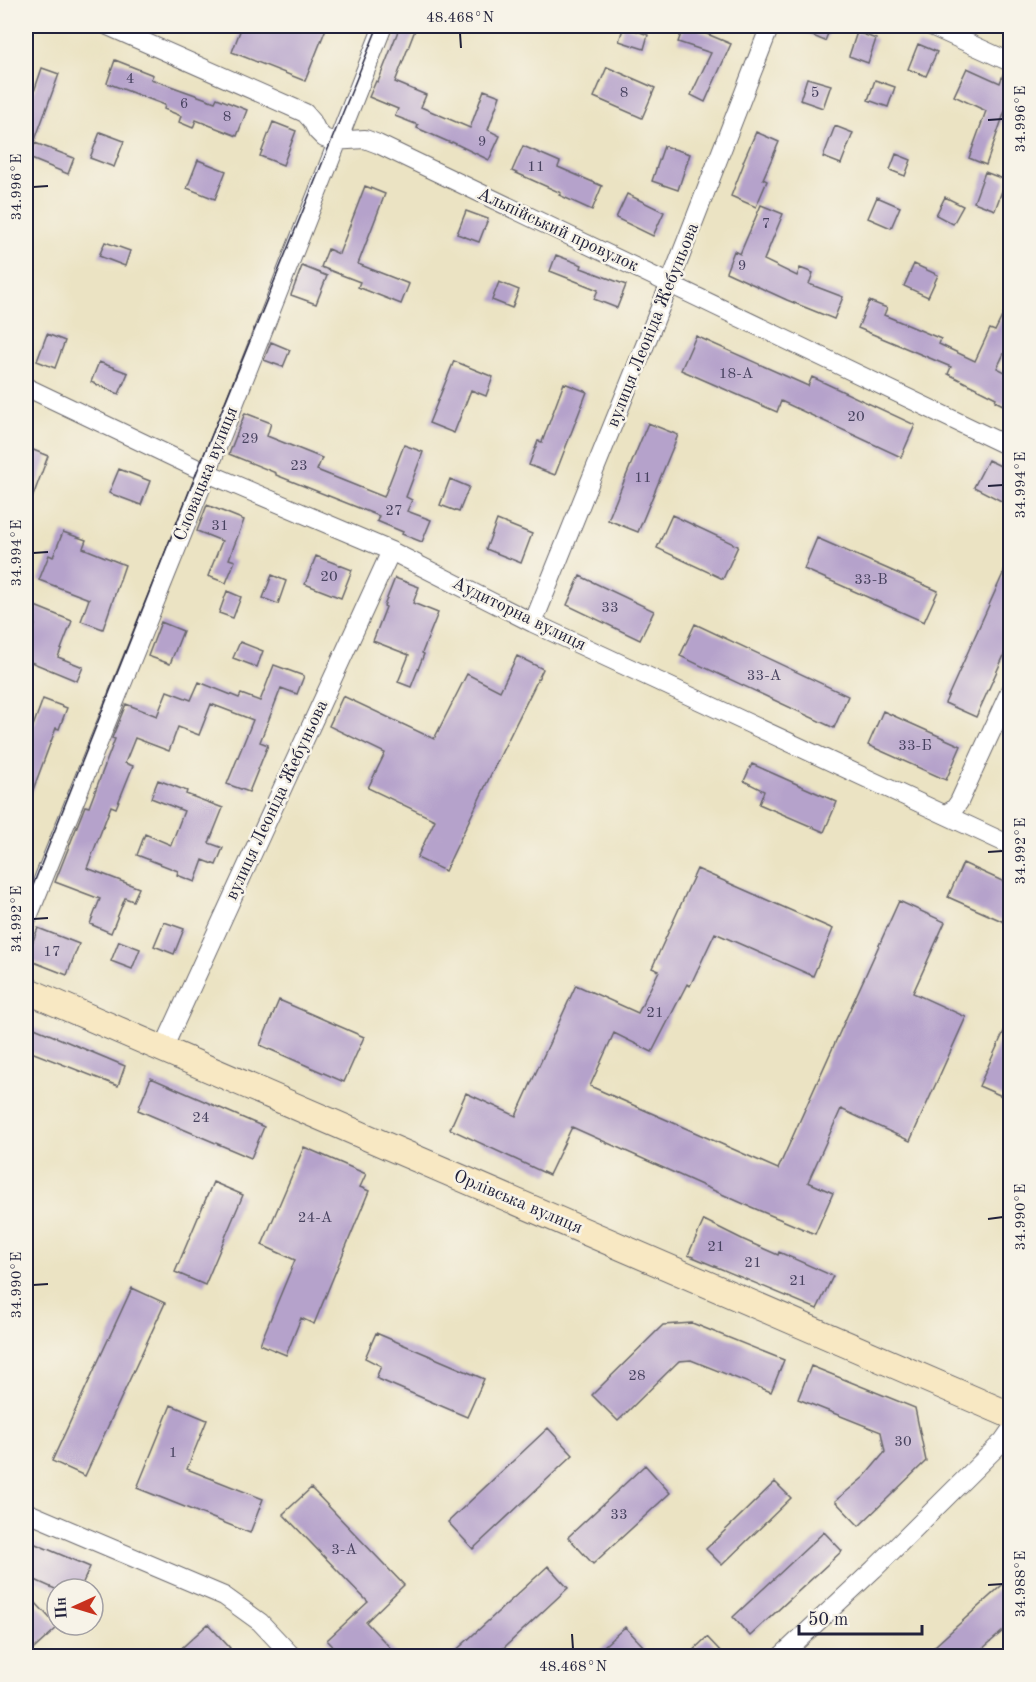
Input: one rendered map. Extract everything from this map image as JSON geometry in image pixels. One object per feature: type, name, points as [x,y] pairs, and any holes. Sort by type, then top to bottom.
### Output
[{"type":"street","points":[[108,26],[305,113],[324,138],[337,141]]},
{"type":"street","name":"Словацька вулиця","points":[[26,922],[207,473],[383,26]]},
{"type":"street","name":"вулиця Леоніда Жебуньова","points":[[533,623],[670,283],[770,26]]},
{"type":"street","points":[[931,26],[1011,62]]},
{"type":"street","name":"Альпійський провулок","points":[[337,141],[365,140],[378,144],[1011,447]]},
{"type":"street","name":"Аудиторна вулиця","points":[[26,387],[207,473],[391,551],[533,623],[1011,845]]},
{"type":"street","name":"вулиця Леоніда Жебуньова","points":[[163,1049],[391,551]]},
{"type":"street","points":[[946,814],[959,802],[1011,691]]},
{"type":"street","name":"Орлівська вулиця","points":[[26,990],[1011,1415]]},
{"type":"street","points":[[781,1656],[882,1561],[1011,1431]]},
{"type":"street","points":[[26,1512],[224,1596],[260,1622],[292,1656]]},
{"type":"building","points":[[242,26],[327,26],[305,81],[232,52]]},
{"type":"building","points":[[400,26],[415,30],[395,82],[426,95],[421,107],[470,128],[484,90],[500,96],[488,130],[500,136],[489,160],[417,128],[418,125],[395,116],[398,109],[369,97],[376,81],[378,82]]},
{"type":"building","points":[[624,26],[648,35],[644,49],[619,41]]},
{"type":"building","points":[[684,26],[702,26],[700,31],[731,44],[705,102],[691,95],[711,53],[678,42]]},
{"type":"building","points":[[789,26],[831,26],[825,41]]},
{"type":"building","points":[[857,32],[876,39],[868,63],[849,56]]},
{"type":"building","points":[[918,44],[937,52],[926,76],[908,69]]},
{"type":"building","points":[[115,60],[153,75],[151,79],[215,102],[217,98],[247,110],[237,136],[196,120],[193,128],[179,122],[181,116],[164,109],[165,105],[107,83]]},
{"type":"building","points":[[607,67],[655,88],[642,118],[594,97]]},
{"type":"building","points":[[42,68],[59,74],[27,162],[26,115]]},
{"type":"building","points":[[967,68],[1000,83],[1004,72],[1011,73],[1011,110],[1006,108],[986,165],[969,158],[986,111],[954,96]]},
{"type":"building","points":[[807,78],[831,85],[823,108],[800,100]]},
{"type":"building","points":[[875,80],[895,87],[888,107],[868,100]]},
{"type":"building","points":[[273,122],[296,131],[283,165],[260,156]]},
{"type":"building","points":[[835,126],[853,133],[841,164],[823,157]]},
{"type":"building","points":[[100,132],[124,141],[114,167],[90,158]]},
{"type":"building","points":[[756,132],[779,142],[763,179],[767,181],[756,207],[731,196]]},
{"type":"building","points":[[35,143],[74,158],[68,174],[29,158]]},
{"type":"building","points":[[523,146],[560,162],[558,167],[602,186],[592,210],[512,171]]},
{"type":"building","points":[[664,146],[690,154],[678,190],[652,181]]},
{"type":"building","points":[[896,154],[911,160],[905,176],[890,170]]},
{"type":"building","points":[[198,160],[226,171],[215,199],[187,188]]},
{"type":"building","points":[[985,172],[1006,180],[995,210],[974,202]]},
{"type":"building","points":[[365,186],[385,194],[358,264],[409,284],[401,304],[358,287],[360,282],[321,267],[328,249],[339,254]]},
{"type":"building","points":[[627,194],[664,212],[653,236],[616,218]]},
{"type":"building","points":[[877,197],[900,207],[891,228],[868,218]]},
{"type":"building","points":[[945,197],[963,206],[953,224],[936,215]]},
{"type":"building","points":[[761,205],[783,214],[764,260],[797,276],[800,268],[813,273],[809,284],[843,297],[834,319],[726,272],[734,251],[740,254]]},
{"type":"building","points":[[466,211],[488,219],[479,242],[457,234]]},
{"type":"building","points":[[105,242],[130,251],[125,266],[99,256]]},
{"type":"building","points":[[556,255],[582,265],[581,268],[626,285],[617,308],[594,299],[598,290],[550,271]]},
{"type":"building","points":[[914,264],[938,275],[928,297],[904,286]]},
{"type":"building","points":[[302,266],[327,276],[316,304],[291,295]]},
{"type":"building","points":[[499,282],[519,290],[512,308],[492,300]]},
{"type":"building","points":[[1011,298],[1011,339],[997,368],[1009,374],[1011,371],[1011,409],[995,401],[996,398],[948,374],[951,367],[858,328],[869,301],[887,308],[884,315],[941,339],[939,344],[975,361],[990,329],[995,331]]},
{"type":"building","points":[[47,334],[65,341],[55,368],[37,361]]},
{"type":"building","points":[[696,336],[808,386],[812,377],[915,425],[901,457],[781,401],[777,412],[681,370]]},
{"type":"building","points":[[271,342],[290,350],[283,367],[264,360]]},
{"type":"building","points":[[454,361],[493,377],[486,396],[471,390],[454,433],[429,423]]},
{"type":"building","points":[[99,362],[128,373],[119,394],[91,382]]},
{"type":"building","points":[[564,383],[587,392],[555,475],[529,465],[538,441],[542,442]]},
{"type":"building","points":[[245,413],[271,423],[267,436],[322,458],[317,470],[384,497],[404,445],[423,452],[406,497],[412,500],[407,511],[431,520],[422,542],[377,521],[379,516],[229,454]]},
{"type":"building","points":[[648,423],[678,435],[638,532],[608,520]]},
{"type":"building","points":[[26,447],[48,456],[27,512],[26,511]]},
{"type":"building","points":[[988,460],[1011,471],[1011,506],[974,487]]},
{"type":"building","points":[[119,469],[150,481],[141,505],[109,493]]},
{"type":"building","points":[[450,479],[469,487],[459,512],[440,505]]},
{"type":"building","points":[[207,505],[244,520],[229,559],[235,561],[226,583],[208,576],[222,541],[197,531]]},
{"type":"building","points":[[672,515],[738,546],[723,579],[657,548]]},
{"type":"building","points":[[497,520],[532,534],[521,563],[486,549]]},
{"type":"building","points":[[63,532],[86,540],[83,548],[125,565],[103,629],[81,621],[89,599],[39,580],[49,555],[53,557]]},
{"type":"building","points":[[817,538],[938,591],[924,622],[804,569]]},
{"type":"building","points":[[316,556],[352,570],[341,598],[305,584]]},
{"type":"building","points":[[1011,556],[1011,640],[976,717],[945,703]]},
{"type":"building","points":[[272,575],[286,581],[278,604],[263,598]]},
{"type":"building","points":[[580,576],[654,611],[640,640],[567,605]]},
{"type":"building","points":[[395,578],[419,587],[413,603],[438,613],[411,687],[398,682],[409,655],[373,641]]},
{"type":"building","points":[[227,591],[241,597],[233,618],[219,613]]},
{"type":"building","points":[[30,604],[72,621],[58,657],[83,667],[77,681],[26,660],[26,649],[35,625],[26,621]]},
{"type":"building","points":[[161,622],[183,631],[170,664],[148,656]]},
{"type":"building","points":[[695,624],[848,696],[834,728],[680,656]]},
{"type":"building","points":[[240,642],[263,651],[257,667],[233,658]]},
{"type":"building","points":[[517,656],[543,669],[445,871],[417,858],[435,820],[368,788],[385,753],[329,726],[343,696],[434,739],[467,674],[500,691]]},
{"type":"building","points":[[274,665],[304,676],[297,694],[281,688],[260,742],[268,745],[249,792],[227,784],[253,720],[211,704],[199,735],[178,727],[169,751],[135,738],[125,763],[133,766],[116,808],[111,806],[87,868],[139,888],[133,901],[125,898],[111,933],[90,924],[100,899],[55,882],[85,806],[89,807],[126,704],[157,716],[167,691],[191,700],[199,682],[239,698],[241,694],[260,701]]},
{"type":"building","points":[[43,699],[67,708],[59,729],[56,728],[27,806],[26,745]]},
{"type":"building","points":[[883,711],[961,746],[946,780],[868,745]]},
{"type":"building","points":[[752,764],[837,802],[824,832],[759,804],[764,791],[744,781]]},
{"type":"building","points":[[158,780],[223,808],[209,843],[223,848],[216,865],[203,860],[195,882],[177,875],[178,871],[137,855],[145,834],[171,845],[184,811],[151,798]]},
{"type":"building","points":[[963,863],[1011,885],[1011,925],[948,897]]},
{"type":"building","points":[[697,869],[833,929],[813,976],[715,933],[690,986],[687,984],[652,1052],[614,1033],[590,1086],[778,1169],[899,901],[945,922],[913,993],[966,1017],[910,1141],[841,1109],[808,1182],[833,1193],[815,1234],[572,1127],[549,1175],[450,1129],[466,1093],[516,1116],[576,985],[638,1013],[659,971],[652,968]]},
{"type":"building","points":[[164,922],[184,929],[174,954],[154,946]]},
{"type":"building","points":[[38,928],[79,944],[67,975],[26,959]]},
{"type":"building","points":[[119,941],[140,949],[132,969],[111,961]]},
{"type":"building","points":[[279,1000],[364,1037],[344,1082],[260,1045]]},
{"type":"building","points":[[1011,1016],[1011,1100],[979,1086]]},
{"type":"building","points":[[32,1027],[125,1066],[118,1086],[26,1050]]},
{"type":"building","points":[[151,1078],[264,1127],[251,1158],[138,1110]]},
{"type":"building","points":[[304,1147],[366,1174],[360,1187],[369,1191],[314,1324],[301,1318],[286,1355],[260,1344],[295,1260],[262,1245]]},
{"type":"building","points":[[213,1182],[243,1195],[205,1285],[175,1272]]},
{"type":"building","points":[[704,1220],[778,1255],[779,1252],[833,1276],[817,1309],[688,1255]]},
{"type":"building","points":[[132,1288],[165,1303],[85,1476],[52,1461]]},
{"type":"building","points":[[692,1323],[784,1360],[771,1392],[691,1360],[679,1361],[618,1421],[592,1395],[663,1325]]},
{"type":"building","points":[[376,1333],[484,1379],[467,1417],[376,1378],[381,1366],[365,1358]]},
{"type":"building","points":[[811,1366],[915,1408],[926,1461],[859,1526],[835,1501],[864,1477],[885,1452],[881,1432],[798,1399]]},
{"type":"building","points":[[171,1405],[207,1420],[187,1469],[263,1499],[250,1533],[137,1488]]},
{"type":"building","points":[[548,1428],[573,1455],[473,1549],[448,1522]]},
{"type":"building","points":[[645,1465],[670,1493],[593,1564],[568,1537]]},
{"type":"building","points":[[775,1482],[791,1498],[722,1565],[706,1549]]},
{"type":"building","points":[[311,1488],[404,1585],[366,1622],[398,1656],[342,1656],[327,1640],[368,1602],[283,1514]]},
{"type":"building","points":[[824,1532],[842,1551],[750,1636],[733,1617]]},
{"type":"building","points":[[26,1540],[90,1567],[85,1577],[45,1577],[45,1585],[26,1576]]},
{"type":"building","points":[[548,1566],[568,1588],[495,1656],[450,1656]]},
{"type":"building","points":[[1011,1577],[1011,1624],[974,1656],[924,1656]]},
{"type":"building","points":[[35,1602],[45,1613],[45,1637],[47,1637],[26,1656],[26,1611]]},
{"type":"building","points":[[208,1624],[230,1648],[220,1656],[173,1656]]},
{"type":"building","points":[[625,1627],[645,1648],[636,1656],[593,1656]]},
{"type":"building","points":[[707,1637],[725,1656],[687,1656]]},
{"type":"tram line","points":[[26,903],[198,469],[378,26]]}]
